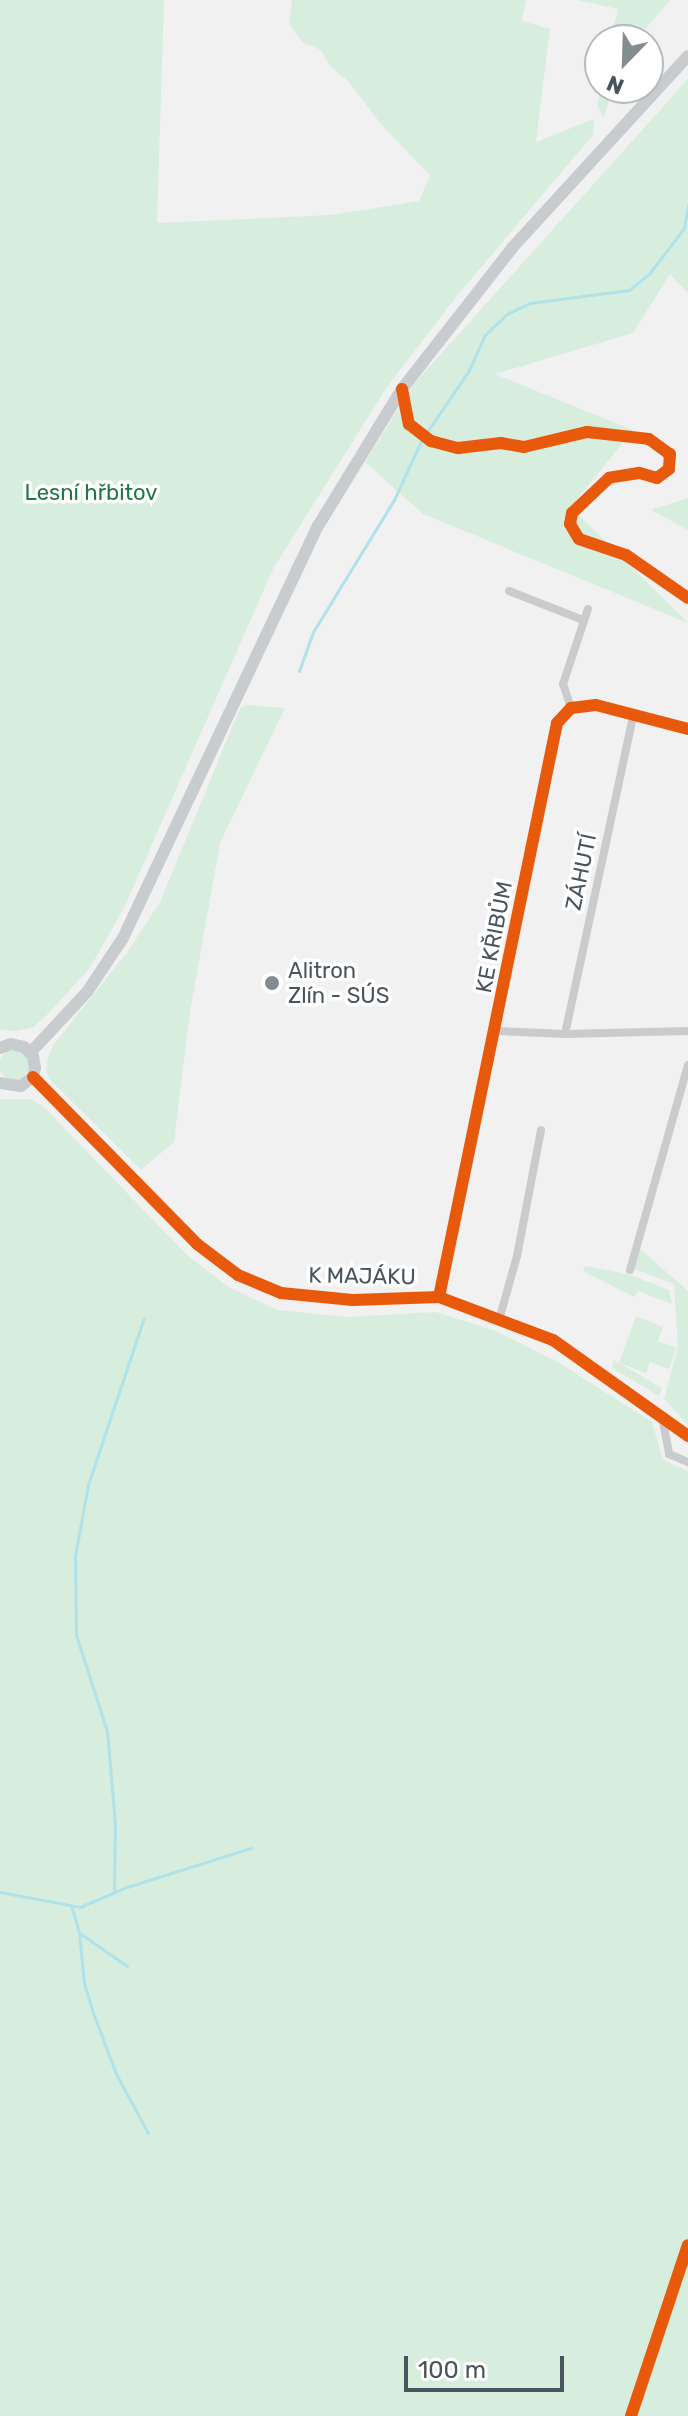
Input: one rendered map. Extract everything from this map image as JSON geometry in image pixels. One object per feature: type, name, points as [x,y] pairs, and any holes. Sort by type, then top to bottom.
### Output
[{"type":"main road","points":[[31,1052],[87,992],[123,938],[152,884],[299,565],[402,389],[512,248],[688,56]]},
{"type":"main road","points":[[0,1048],[18,1044],[31,1052],[35,1062],[33,1077],[18,1087],[0,1083]]},
{"type":"street","points":[[402,389],[409,424],[431,441],[458,448],[501,443],[524,447],[587,432],[649,439],[670,454],[669,469],[657,478],[639,473],[609,478],[572,513],[570,524],[579,539],[626,555],[688,598]]},
{"type":"street","points":[[509,591],[583,620]]},
{"type":"street","points":[[588,609],[563,684],[571,708],[596,705],[688,729]]},
{"type":"street","name":"KE KŘIBŮM","points":[[439,1297],[557,723],[571,708]]},
{"type":"street","name":"ZÁHUTÍ","points":[[565,1034],[633,717]]},
{"type":"street","points":[[496,1031],[565,1034],[688,1031]]},
{"type":"street","points":[[630,1270],[688,1065]]},
{"type":"street","name":"K MAJÁKU","points":[[33,1077],[197,1244],[238,1275],[281,1293],[353,1300],[439,1297],[553,1340],[688,1436]]},
{"type":"street","points":[[499,1320],[517,1256],[541,1130]]},
{"type":"street","points":[[662,1417],[669,1454],[688,1462]]},
{"type":"green space","name":"Lesní hřbitov","points":[[0,0],[164,0],[157,223],[331,215],[419,201],[430,175],[384,128],[348,81],[330,66],[321,50],[302,42],[289,23],[292,0],[526,0],[522,21],[550,29],[536,142],[594,119],[593,135],[456,297],[387,387],[273,569],[124,908],[90,968],[44,1018],[32,1028],[17,1031],[0,1030]]},
{"type":"green space","points":[[577,0],[670,0],[650,24],[615,24],[618,9]]},
{"type":"green space","points":[[688,79],[688,293],[670,274],[633,333],[495,374],[633,430],[571,507],[688,623],[423,514],[365,462],[413,385]]},
{"type":"green space","points":[[608,104],[604,118],[597,105]]},
{"type":"green space","points":[[688,498],[688,530],[651,510]]},
{"type":"green space","points":[[248,705],[285,708],[220,843],[190,1012],[174,1142],[141,1170],[50,1080],[46,1072],[48,1057],[54,1044],[128,951],[160,902],[240,708]]},
{"type":"green space","points":[[14,1050],[20,1051],[28,1059],[28,1071],[20,1079],[14,1080],[8,1079],[0,1071],[-1,1065],[0,1059],[8,1051]]},
{"type":"green space","points":[[0,1099],[30,1099],[43,1106],[186,1254],[227,1286],[277,1310],[348,1317],[436,1312],[496,1331],[558,1362],[652,1422],[663,1460],[688,1471],[688,2416],[0,2416]]},
{"type":"green space","points":[[639,1248],[688,1291],[688,1425],[664,1399],[678,1346],[674,1284],[632,1268]]},
{"type":"green space","points":[[585,1266],[628,1274],[669,1290],[672,1304],[638,1291],[634,1297],[583,1271]]},
{"type":"green space","points":[[636,1316],[663,1327],[658,1341],[676,1348],[669,1369],[650,1362],[646,1373],[619,1363]]},
{"type":"green space","points":[[613,1360],[662,1388],[659,1396],[612,1368]]},
{"type":"waterway","points":[[427,432],[468,372],[485,335],[507,314],[530,303],[629,290],[649,274],[684,228],[688,205]]},
{"type":"waterway","points":[[299,671],[313,632],[394,500],[421,441]]},
{"type":"waterway","points":[[114,1892],[115,1824],[107,1731],[76,1635],[75,1556],[88,1485],[144,1318]]},
{"type":"waterway","points":[[0,1892],[80,1907],[127,1887],[251,1848]]},
{"type":"waterway","points":[[72,1908],[79,1933],[84,1983],[95,2018],[116,2074],[148,2133]]},
{"type":"waterway","points":[[81,1934],[127,1966]]},
{"type":"cycle path","points":[[402,389],[409,424],[431,441],[458,448],[501,443],[524,447],[587,432],[649,439],[670,454],[669,469],[657,478],[639,473],[609,478],[572,513],[570,524],[579,539],[626,555],[688,598]]},
{"type":"cycle path","points":[[439,1297],[557,723],[571,708],[596,705],[688,729]]},
{"type":"cycle path","points":[[33,1077],[197,1244],[238,1275],[281,1293],[353,1300],[439,1297],[553,1340],[688,1436]]},
{"type":"cycle path","points":[[631,2416],[688,2245]]},
{"type":"place","name":"Alitron Zlín - SÚS","points":[[272,983]]}]
